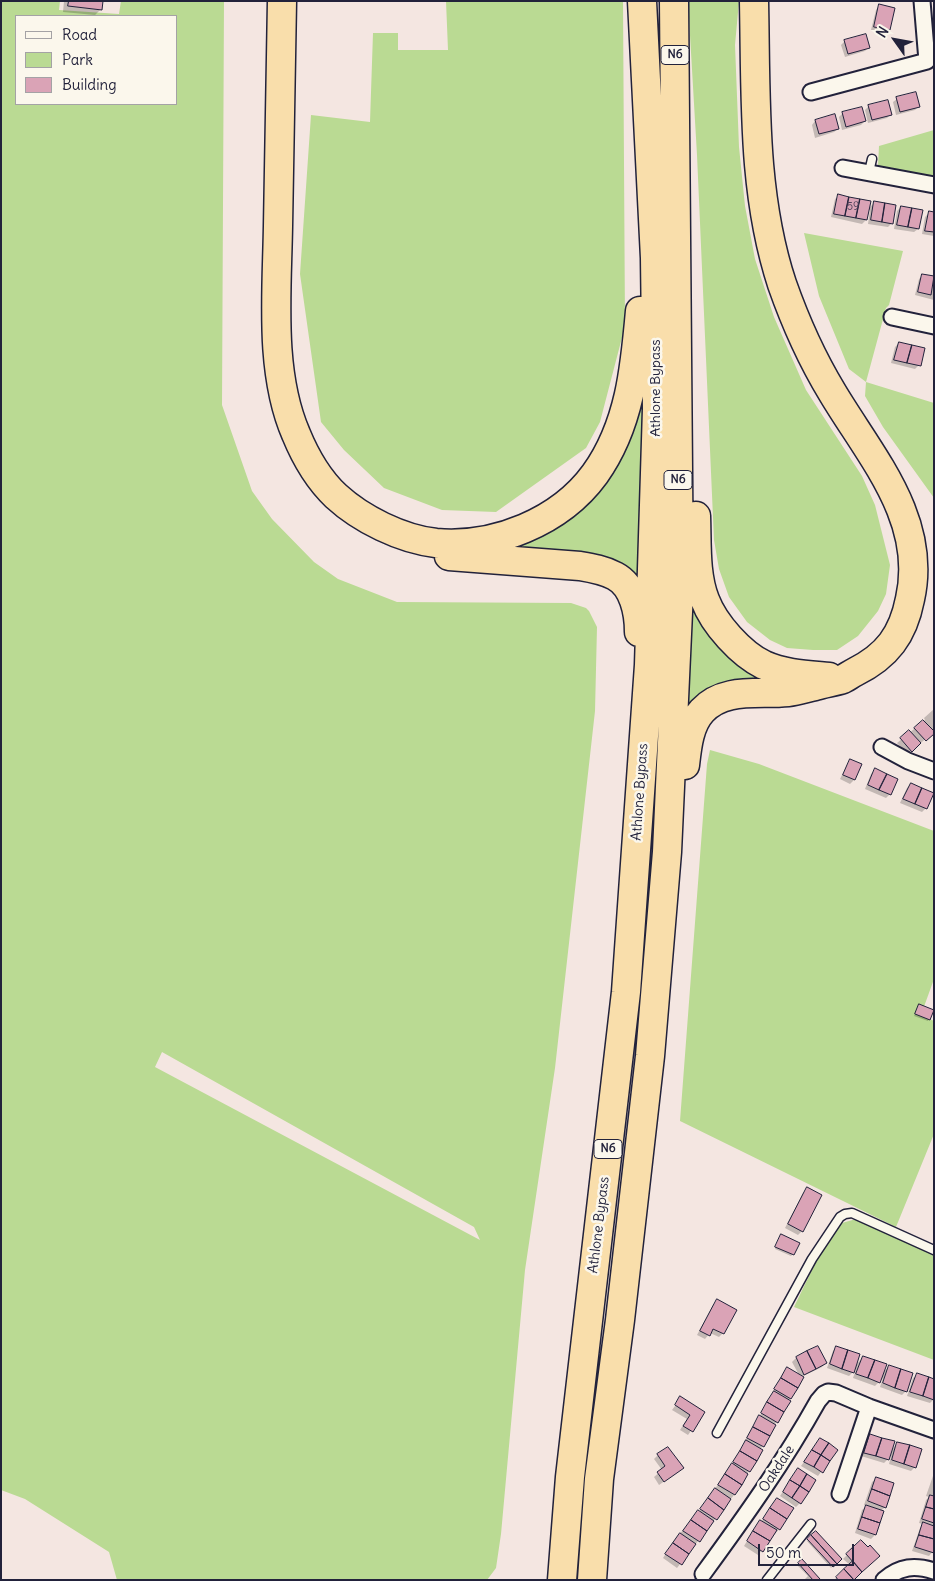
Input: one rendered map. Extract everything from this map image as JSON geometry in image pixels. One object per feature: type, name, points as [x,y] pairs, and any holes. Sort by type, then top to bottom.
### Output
[{"type":"highway","points":[[266,1],[262,338],[264,363],[271,400],[283,438],[295,462],[310,486],[333,511],[361,532],[397,547],[451,556],[580,566],[601,570],[617,576],[634,600],[639,622],[638,674],[645,718]]},
{"type":"highway","points":[[282,1],[276,314],[281,381],[295,432],[306,456],[320,477],[335,495],[355,511],[380,526],[434,542],[460,543],[492,539],[542,521],[568,503],[594,476],[610,450],[622,422],[631,390],[636,358],[651,184]]},
{"type":"highway","name":"Athlone Bypass","points":[[562,1580],[570,1477],[626,992],[650,656],[657,409],[654,258],[642,1]]},
{"type":"highway","name":"Athlone Bypass","points":[[592,1580],[599,1479],[620,1320],[650,1056],[667,852],[679,590],[674,1]]},
{"type":"highway","points":[[667,852],[688,746],[694,723],[701,711],[713,702],[737,693],[789,692],[845,678],[870,665],[880,658],[892,644],[903,625],[910,602],[914,578],[914,556],[908,529],[896,497],[876,460],[831,392],[806,344],[782,284],[767,226],[759,168],[756,126],[754,1]]},
{"type":"highway","points":[[677,352],[693,454],[699,577],[705,601],[729,637],[748,654],[765,665],[800,674],[845,678]]},
{"type":"street","points":[[811,92],[927,61],[922,1]]},
{"type":"street","points":[[843,168],[870,166],[934,185]]},
{"type":"street","points":[[892,317],[934,326]]},
{"type":"street","points":[[882,747],[908,761],[934,771]]},
{"type":"street","name":"Oakdale","points":[[706,1577],[790,1450],[824,1394],[828,1392],[836,1393],[934,1430]]},
{"type":"street","points":[[840,1494],[869,1407]]},
{"type":"street","points":[[884,1580],[906,1567],[919,1567],[934,1571]]},
{"type":"lane","points":[[717,1433],[812,1259],[840,1217],[852,1213],[934,1250]]},
{"type":"lane","points":[[767,1580],[811,1524]]},
{"type":"green space","points":[[1,1],[60,1],[59,10],[119,14],[121,1],[224,1],[222,405],[252,491],[272,519],[314,562],[338,579],[397,602],[571,603],[586,608],[597,627],[595,711],[555,1068],[525,1270],[501,1534],[496,1568],[487,1580],[117,1580],[109,1552],[25,1499],[1,1490]],"holes":[[[162,1052],[474,1227],[480,1240],[155,1067]]]},
{"type":"green space","points":[[446,1],[623,1],[625,326],[600,422],[586,448],[496,512],[442,510],[384,488],[344,450],[321,422],[300,274],[311,115],[370,122],[373,33],[398,33],[398,50],[448,50]]},
{"type":"green space","points":[[688,1],[739,1],[735,45],[739,147],[745,206],[755,259],[774,317],[806,390],[862,476],[875,505],[890,565],[886,594],[878,611],[858,636],[837,650],[787,648],[770,640],[747,622],[729,597],[719,569],[714,540],[697,155]]},
{"type":"green space","points":[[934,130],[934,182],[881,170],[878,166],[879,146]]},
{"type":"green space","points":[[804,233],[903,251],[866,382],[849,369],[819,296]]},
{"type":"green space","points":[[643,372],[640,593],[462,552],[553,524]]},
{"type":"green space","points":[[866,382],[934,403],[934,498],[883,427],[865,396]]},
{"type":"green space","points":[[689,581],[712,632],[728,655],[749,671],[782,684],[684,721]]},
{"type":"green space","points":[[710,750],[759,764],[934,831],[934,979],[921,1015],[934,1021],[934,1134],[896,1227],[680,1121],[707,764]]},
{"type":"green space","points":[[856,1219],[934,1255],[934,1360],[794,1307],[823,1247],[842,1223]]},
{"type":"building","points":[[69,1],[103,1],[102,10],[68,6]]},
{"type":"building","points":[[879,4],[895,8],[890,30],[874,27]]},
{"type":"building","points":[[866,34],[870,48],[848,54],[844,40]]},
{"type":"building","points":[[916,92],[920,107],[900,112],[896,97]]},
{"type":"building","points":[[888,100],[892,115],[872,120],[868,105]]},
{"type":"building","points":[[862,107],[866,121],[846,127],[842,112]]},
{"type":"building","points":[[835,114],[839,129],[819,134],[815,120]]},
{"type":"building","points":[[838,194],[849,197],[845,216],[834,214]]},
{"type":"building","points":[[849,197],[860,199],[856,218],[845,216]]},
{"type":"building","points":[[860,199],[871,201],[867,220],[856,218]]},
{"type":"building","points":[[874,201],[885,203],[882,222],[871,220]]},
{"type":"building","points":[[885,203],[896,205],[893,224],[882,222]]},
{"type":"building","points":[[901,206],[912,208],[908,227],[897,225]]},
{"type":"building","points":[[912,208],[923,210],[919,229],[908,227]]},
{"type":"building","points":[[929,211],[934,212],[934,232],[925,231]]},
{"type":"building","points":[[922,274],[934,276],[931,295],[918,292]]},
{"type":"building","points":[[899,342],[912,345],[907,363],[894,360]]},
{"type":"building","points":[[912,345],[925,348],[921,366],[907,363]]},
{"type":"building","points":[[923,720],[934,731],[934,734],[926,741],[914,728]]},
{"type":"building","points":[[909,730],[921,743],[912,752],[900,738]]},
{"type":"building","points":[[850,759],[862,764],[855,780],[843,775]]},
{"type":"building","points":[[875,768],[887,774],[879,790],[868,785]]},
{"type":"building","points":[[887,774],[898,779],[891,795],[879,790]]},
{"type":"building","points":[[911,783],[922,788],[915,804],[903,799]]},
{"type":"building","points":[[922,788],[934,793],[927,809],[915,804]]},
{"type":"building","points":[[919,1004],[934,1010],[930,1020],[915,1014]]},
{"type":"building","points":[[807,1187],[822,1195],[803,1232],[788,1224]]},
{"type":"building","points":[[781,1234],[800,1243],[794,1255],[775,1247]]},
{"type":"building","points":[[717,1299],[737,1310],[724,1334],[713,1329],[710,1336],[700,1331]]},
{"type":"building","points":[[818,1346],[827,1363],[816,1369],[807,1351]]},
{"type":"building","points":[[836,1346],[848,1350],[842,1369],[830,1364]]},
{"type":"building","points":[[848,1350],[860,1354],[854,1373],[842,1369]]},
{"type":"building","points":[[807,1351],[816,1369],[804,1375],[796,1357]]},
{"type":"building","points":[[863,1356],[875,1360],[868,1378],[856,1374]]},
{"type":"building","points":[[875,1360],[887,1364],[880,1383],[868,1378]]},
{"type":"building","points":[[889,1365],[901,1369],[895,1388],[883,1383]]},
{"type":"building","points":[[787,1367],[804,1377],[798,1388],[781,1378]]},
{"type":"building","points":[[901,1369],[913,1373],[907,1392],[895,1388]]},
{"type":"building","points":[[917,1373],[929,1377],[923,1396],[910,1392]]},
{"type":"building","points":[[929,1377],[934,1379],[934,1400],[923,1396]]},
{"type":"building","points":[[781,1378],[798,1388],[791,1399],[774,1389]]},
{"type":"building","points":[[774,1391],[791,1401],[784,1412],[767,1402]]},
{"type":"building","points":[[680,1396],[705,1412],[693,1432],[683,1426],[690,1415],[675,1405]]},
{"type":"building","points":[[767,1402],[784,1412],[778,1423],[761,1413]]},
{"type":"building","points":[[759,1415],[776,1425],[770,1436],[753,1427]]},
{"type":"building","points":[[753,1427],[770,1436],[764,1447],[747,1438]]},
{"type":"building","points":[[870,1434],[882,1438],[876,1456],[864,1453]]},
{"type":"building","points":[[820,1438],[829,1443],[821,1455],[812,1450]]},
{"type":"building","points":[[882,1438],[895,1441],[889,1460],[876,1456]]},
{"type":"building","points":[[746,1440],[763,1450],[757,1461],[740,1451]]},
{"type":"building","points":[[897,1442],[910,1445],[904,1464],[892,1460]]},
{"type":"building","points":[[829,1443],[838,1450],[830,1461],[821,1455]]},
{"type":"building","points":[[910,1445],[922,1449],[916,1468],[904,1464]]},
{"type":"building","points":[[668,1447],[684,1468],[664,1482],[657,1472],[665,1466],[657,1454]]},
{"type":"building","points":[[812,1450],[821,1455],[814,1467],[804,1462]]},
{"type":"building","points":[[740,1451],[757,1461],[750,1472],[733,1462]]},
{"type":"building","points":[[821,1455],[830,1461],[823,1473],[814,1467]]},
{"type":"building","points":[[732,1463],[748,1474],[742,1485],[725,1474]]},
{"type":"building","points":[[798,1468],[807,1474],[800,1486],[790,1480]]},
{"type":"building","points":[[725,1474],[742,1485],[735,1495],[718,1485]]},
{"type":"building","points":[[807,1474],[816,1480],[809,1492],[800,1486]]},
{"type":"building","points":[[876,1477],[894,1483],[890,1496],[872,1489]]},
{"type":"building","points":[[790,1480],[800,1486],[792,1498],[783,1492]]},
{"type":"building","points":[[800,1486],[809,1492],[801,1504],[792,1498]]},
{"type":"building","points":[[715,1488],[731,1499],[724,1510],[708,1498]]},
{"type":"building","points":[[872,1489],[890,1496],[886,1508],[868,1501]]},
{"type":"building","points":[[930,1495],[934,1496],[934,1509],[926,1507]]},
{"type":"building","points":[[708,1498],[724,1510],[717,1520],[700,1509]]},
{"type":"building","points":[[777,1498],[794,1508],[787,1519],[770,1508]]},
{"type":"building","points":[[866,1505],[884,1511],[880,1523],[862,1517]]},
{"type":"building","points":[[926,1507],[934,1509],[934,1523],[922,1519]]},
{"type":"building","points":[[770,1508],[787,1519],[780,1530],[763,1519]]},
{"type":"building","points":[[698,1510],[714,1521],[707,1531],[691,1520]]},
{"type":"building","points":[[862,1517],[880,1523],[876,1535],[858,1529]]},
{"type":"building","points":[[691,1520],[707,1531],[700,1542],[683,1531]]},
{"type":"building","points":[[760,1520],[777,1530],[770,1541],[753,1531]]},
{"type":"building","points":[[923,1522],[934,1526],[934,1539],[919,1535]]},
{"type":"building","points":[[753,1531],[770,1541],[763,1552],[747,1541]]},
{"type":"building","points":[[816,1531],[842,1559],[837,1564],[811,1535]]},
{"type":"building","points":[[680,1533],[696,1544],[689,1554],[673,1543]]},
{"type":"building","points":[[811,1535],[837,1564],[833,1567],[807,1539]]},
{"type":"building","points":[[919,1535],[934,1539],[934,1553],[915,1547]]},
{"type":"building","points":[[861,1540],[868,1547],[870,1545],[880,1556],[862,1572],[846,1554]]},
{"type":"building","points":[[673,1543],[689,1554],[682,1565],[665,1554]]},
{"type":"building","points":[[802,1559],[819,1580],[813,1580],[798,1563]]},
{"type":"building","points":[[853,1561],[862,1572],[854,1580],[844,1569]]},
{"type":"building","points":[[844,1569],[854,1580],[838,1580],[836,1577]]}]
